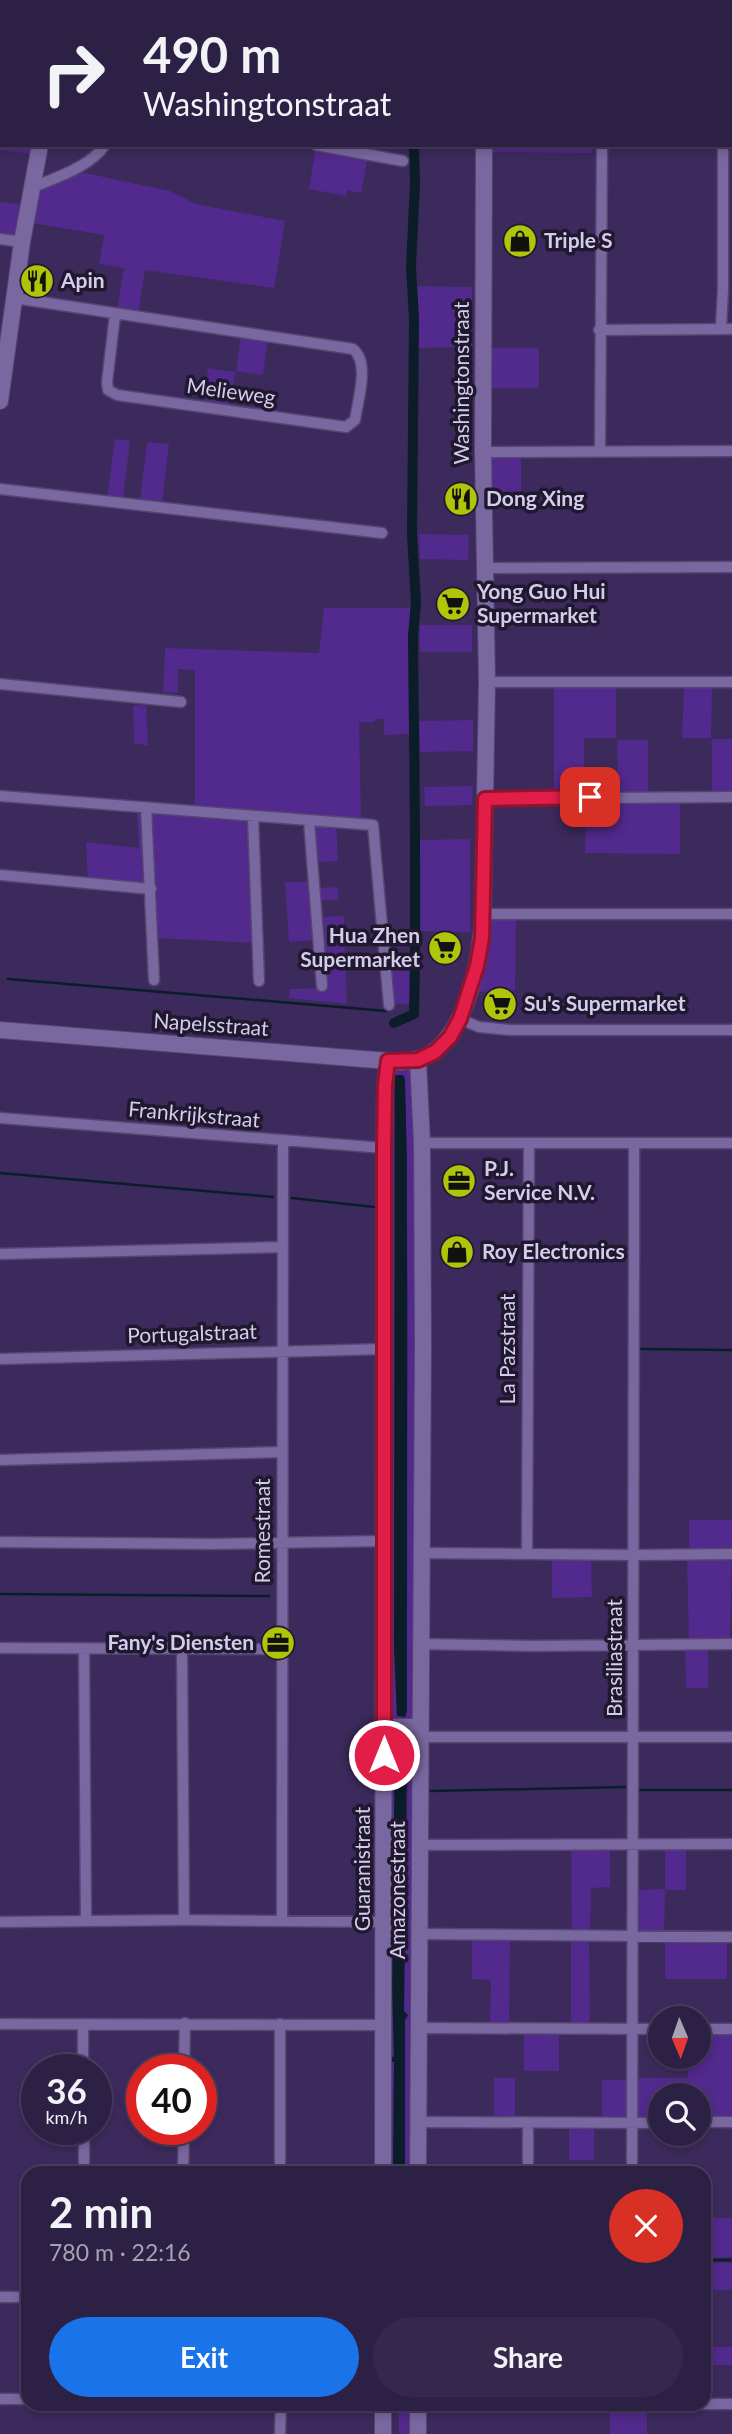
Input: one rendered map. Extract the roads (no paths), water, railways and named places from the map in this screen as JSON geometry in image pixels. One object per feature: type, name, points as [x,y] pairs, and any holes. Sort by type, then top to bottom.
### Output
[{"type":"street","points":[[0,401],[22,242],[40,147]]},
{"type":"street","points":[[34,187],[87,162],[103,147]]},
{"type":"street","points":[[327,147],[403,161]]},
{"type":"street","name":"Washingtonstraat","points":[[418,1060],[435,1052],[450,1037],[460,1019],[477,966],[482,938],[487,682],[483,452],[484,147]]},
{"type":"street","points":[[600,450],[602,147]]},
{"type":"street","points":[[599,330],[726,329],[723,290],[723,147]]},
{"type":"street","points":[[0,239],[22,242]]},
{"type":"street","points":[[14,299],[115,315]]},
{"type":"street","name":"Melieweg","points":[[115,315],[353,349],[360,355],[362,365],[355,420],[346,428],[117,395],[108,390],[107,383],[115,315]]},
{"type":"street","points":[[483,452],[732,451]]},
{"type":"street","points":[[0,489],[382,533]]},
{"type":"street","points":[[486,568],[732,568]]},
{"type":"street","points":[[487,682],[732,682]]},
{"type":"street","points":[[0,684],[181,702]]},
{"type":"street","points":[[0,796],[373,825],[389,1005]]},
{"type":"street","points":[[485,799],[732,797]]},
{"type":"street","points":[[146,808],[154,980]]},
{"type":"street","points":[[253,817],[259,981]]},
{"type":"street","points":[[309,821],[322,986]]},
{"type":"street","points":[[0,875],[151,889]]},
{"type":"street","points":[[483,914],[732,914]]},
{"type":"street","points":[[460,1019],[479,1027],[511,1030],[732,1030]]},
{"type":"street","name":"Napelsstraat","points":[[0,1030],[388,1061],[418,1060]]},
{"type":"street","name":"Amazonestraat","points":[[418,1060],[422,1143],[418,2166]]},
{"type":"street","name":"Guaranistraat","points":[[383,2166],[384,1148],[388,1061]]},
{"type":"street","name":"Frankrijkstraat","points":[[0,1118],[384,1148]]},
{"type":"street","name":"Romestraat","points":[[282,1920],[283,1141]]},
{"type":"street","points":[[422,1143],[732,1143]]},
{"type":"street","name":"Brasiliastraat","points":[[632,2166],[634,1143]]},
{"type":"street","name":"La Pazstraat","points":[[527,1554],[528,1144]]},
{"type":"street","points":[[0,1254],[283,1247]]},
{"type":"street","name":"Portugalstraat","points":[[0,1359],[384,1349]]},
{"type":"street","points":[[0,1460],[282,1452]]},
{"type":"street","points":[[0,1542],[384,1541]]},
{"type":"street","points":[[420,1553],[732,1554]]},
{"type":"street","points":[[419,1644],[732,1644]]},
{"type":"street","points":[[0,1648],[282,1649]]},
{"type":"street","points":[[182,1648],[184,1920]]},
{"type":"street","points":[[85,1649],[86,1921]]},
{"type":"street","points":[[384,1727],[420,1732],[732,1737]]},
{"type":"street","points":[[419,1845],[732,1844]]},
{"type":"street","points":[[0,1922],[384,1922]]},
{"type":"street","points":[[419,1934],[732,1937]]},
{"type":"street","points":[[184,2054],[185,2023]]},
{"type":"street","points":[[0,2024],[383,2025]]},
{"type":"street","points":[[83,2024],[83,2054]]},
{"type":"street","points":[[280,2024],[280,2166]]},
{"type":"street","points":[[419,2028],[648,2029]]},
{"type":"street","points":[[711,2029],[732,2029]]},
{"type":"street","points":[[418,2122],[648,2123]]},
{"type":"street","points":[[711,2122],[732,2122]]},
{"type":"street","points":[[528,2123],[528,2166]]},
{"type":"street","points":[[83,2145],[84,2166]]},
{"type":"street","points":[[183,2166],[184,2145]]},
{"type":"street","points":[[0,2297],[21,2297]]},
{"type":"street","points":[[0,2399],[21,2399]]},
{"type":"street","points":[[711,2404],[732,2404]]},
{"type":"street","points":[[281,2411],[281,2434]]},
{"type":"street","points":[[383,2411],[383,2434]]},
{"type":"street","points":[[418,2411],[418,2434]]},
{"type":"water","points":[[395,1075],[403,1075],[405,1079],[407,1164],[405,1717],[397,1716],[394,1647]]},
{"type":"water","points":[[399,1736],[403,1736],[407,1741],[404,2011],[408,2015],[405,2020],[405,2166],[393,2166],[394,2062],[387,2060],[387,2056],[394,2057],[392,1984],[395,1741]]},
{"type":"waterway","points":[[394,1023],[414,1014],[413,636],[416,602],[412,535],[414,320],[411,266],[414,147]]},
{"type":"waterway","points":[[8,979],[386,1011]]},
{"type":"waterway","points":[[0,1173],[273,1197]]},
{"type":"waterway","points":[[292,1198],[374,1207]]},
{"type":"waterway","points":[[641,1349],[731,1350]]},
{"type":"waterway","points":[[0,1594],[269,1596]]},
{"type":"waterway","points":[[430,1791],[626,1787]]},
{"type":"waterway","points":[[640,1790],[732,1790]]},
{"type":"waterway","points":[[711,2260],[730,2260]]},
{"type":"place","name":"Triple S","points":[[520,241]]},
{"type":"place","name":"Apin","points":[[37,281]]},
{"type":"place","name":"Dong Xing","points":[[461,499]]},
{"type":"place","name":"Yong Guo Hui Supermarket","points":[[453,604]]},
{"type":"place","name":"Hua Zhen Supermarket","points":[[445,948]]},
{"type":"place","name":"Su's Supermarket","points":[[500,1004]]},
{"type":"place","name":"P.J. Service N.V.","points":[[459,1181]]},
{"type":"place","name":"Roy Electronics","points":[[457,1252]]},
{"type":"place","name":"Fany's Diensten","points":[[278,1643]]}]
